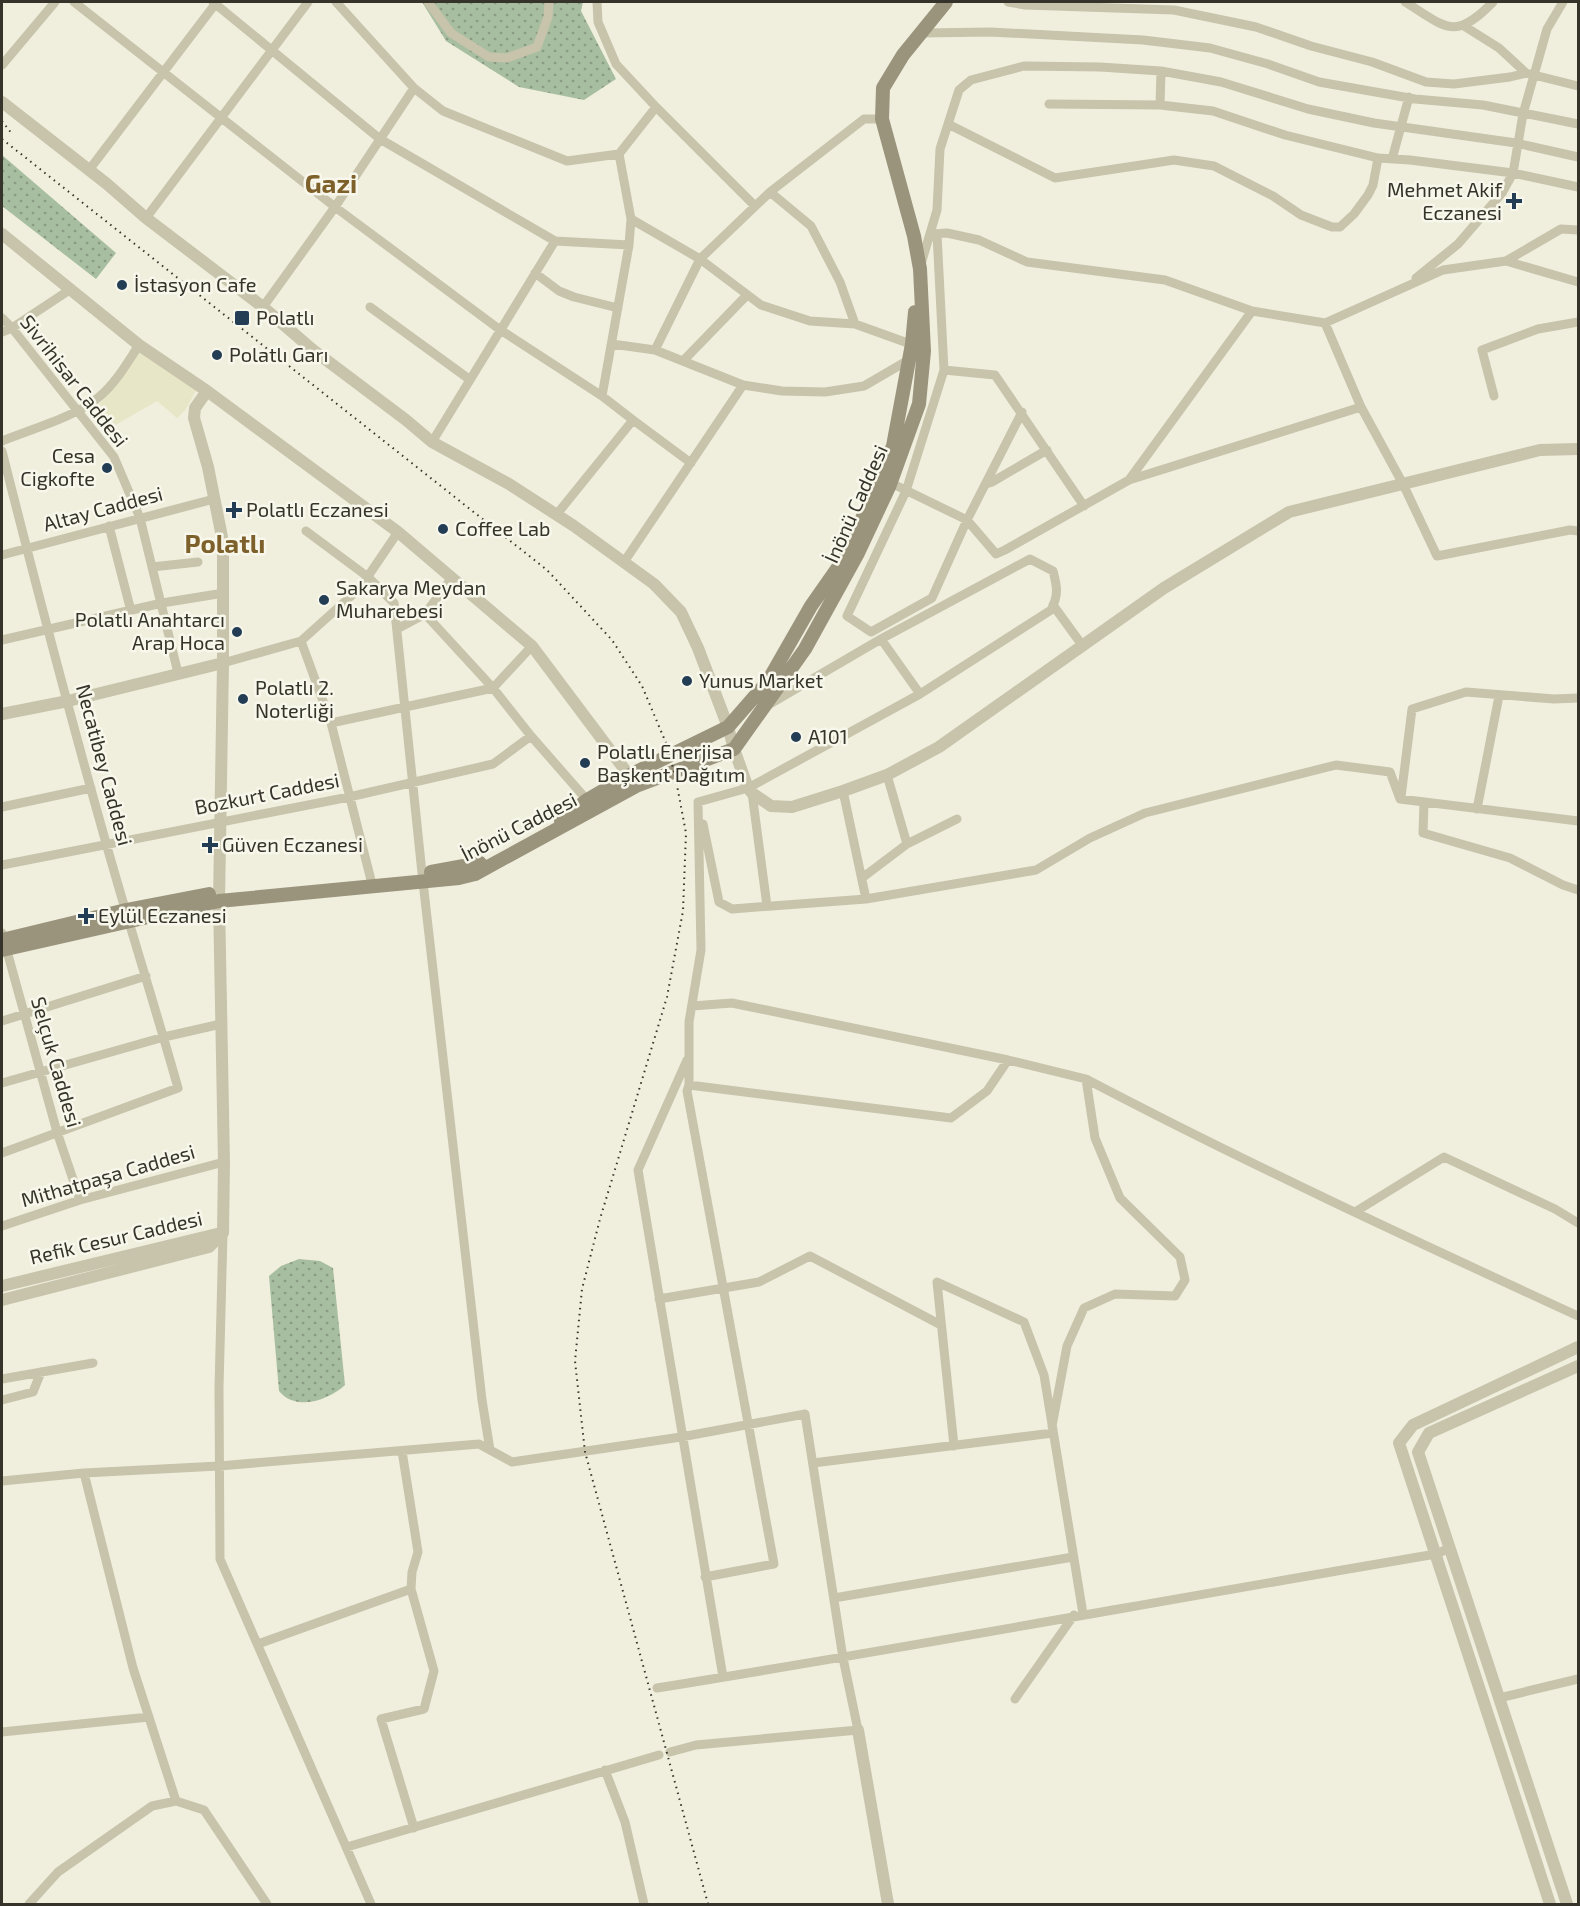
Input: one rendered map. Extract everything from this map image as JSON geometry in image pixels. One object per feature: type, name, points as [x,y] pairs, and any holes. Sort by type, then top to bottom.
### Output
[{"type":"main road","name":"İnönü Caddesi","points":[[220,896],[423,878],[475,866],[550,828],[587,800],[633,780],[734,749],[805,649],[858,553],[891,483],[919,404],[920,269],[914,236],[882,119],[883,88],[903,56],[945,2]]},
{"type":"main road","name":"İnönü Caddesi","points":[[3,942],[220,896],[372,880],[459,878],[475,874],[633,780],[728,727],[768,681],[811,606],[846,556],[893,446],[909,360],[918,347]]},
{"type":"street","points":[[2,65],[55,2]]},
{"type":"street","points":[[74,2],[335,207],[499,329],[602,396],[691,463]]},
{"type":"street","points":[[89,170],[215,2],[380,139],[555,241],[629,245]]},
{"type":"street","points":[[146,218],[308,2]]},
{"type":"street","points":[[336,2],[414,88],[443,111],[567,161],[619,154],[656,107]]},
{"type":"street","points":[[428,2],[451,33],[489,57],[507,58],[537,47],[548,17],[549,2]]},
{"type":"street","points":[[597,2],[598,22],[616,64],[755,206]]},
{"type":"street","points":[[1008,2],[1025,5],[1174,10],[1256,27],[1311,46],[1372,62],[1426,82],[1454,84],[1530,74],[1578,86]]},
{"type":"street","points":[[1405,2],[1445,27],[1464,26],[1493,2]]},
{"type":"street","points":[[1408,285],[1458,244],[1502,193],[1513,173],[1516,143],[1530,74],[1547,29],[1563,2]]},
{"type":"street","points":[[1464,26],[1498,48],[1530,74]]},
{"type":"street","points":[[922,33],[1002,32],[1143,40],[1210,48],[1268,64],[1319,82],[1409,98],[1483,105],[1578,124]]},
{"type":"street","points":[[920,269],[933,234],[937,210],[940,149],[959,90],[971,80],[1024,66],[1100,66],[1161,71],[1221,82],[1308,109],[1400,127],[1516,143],[1578,157]]},
{"type":"street","points":[[1160,105],[1161,71]]},
{"type":"street","points":[[263,308],[335,207],[414,88]]},
{"type":"street","points":[[1392,159],[1409,98]]},
{"type":"street","points":[[2,102],[432,442],[509,483],[557,514],[654,584],[681,612],[698,648],[750,790],[767,906]]},
{"type":"street","points":[[1049,104],[1160,105],[1213,111],[1286,135],[1378,158],[1513,173],[1578,187]]},
{"type":"street","points":[[655,350],[700,259],[770,192],[864,119],[882,119]]},
{"type":"street","points":[[948,124],[1055,178],[1174,160],[1214,166],[1273,196],[1301,215],[1332,227],[1340,227],[1354,214],[1368,195],[1373,185],[1378,158]]},
{"type":"street","points":[[602,396],[629,245],[631,219],[619,154]]},
{"type":"street","points":[[770,192],[811,226],[840,282],[855,324]]},
{"type":"street","points":[[631,219],[700,259],[760,305],[810,321],[855,324],[918,347]]},
{"type":"street","points":[[914,236],[946,233],[980,240],[1028,262],[1165,280],[1252,311],[1324,323],[1443,270],[1506,261],[1561,229],[1578,230]]},
{"type":"street","points":[[2,234],[139,345],[207,391],[398,532],[532,646],[633,780]]},
{"type":"street","points":[[933,234],[944,370],[906,491],[847,616],[871,632],[932,598],[967,520],[1022,412]]},
{"type":"street","points":[[432,442],[499,329],[555,241]]},
{"type":"street","points":[[1506,261],[1578,282]]},
{"type":"street","points":[[535,273],[559,291],[618,308]]},
{"type":"street","points":[[2,332],[71,289]]},
{"type":"street","points":[[683,361],[747,295]]},
{"type":"street","points":[[370,307],[469,379]]},
{"type":"street","points":[[1129,480],[1252,311]]},
{"type":"street","name":"Sivrihisar Caddesi","points":[[2,318],[12,327],[114,457],[140,518],[178,673]]},
{"type":"street","points":[[1494,396],[1482,350],[1538,329],[1578,322]]},
{"type":"street","points":[[1324,323],[1360,407],[1403,484],[1437,556],[1570,530],[1578,531]]},
{"type":"street","points":[[612,344],[655,350],[743,385],[782,391],[825,392],[864,386],[909,360]]},
{"type":"street","points":[[2,441],[78,410],[99,398],[115,380],[139,345]]},
{"type":"street","points":[[944,370],[995,375],[1084,506]]},
{"type":"street","points":[[624,562],[743,385]]},
{"type":"street","points":[[207,391],[195,408],[195,418],[223,542],[224,593],[220,896],[224,1162],[219,1388],[220,1559],[371,1905]]},
{"type":"street","points":[[891,483],[967,520],[996,554],[1129,480],[1360,407]]},
{"type":"street","points":[[557,514],[633,420]]},
{"type":"street","points":[[750,790],[771,806],[792,807],[887,775],[939,747],[1164,588],[1289,512],[1540,450],[1578,448]]},
{"type":"street","points":[[986,484],[1047,450]]},
{"type":"street","name":"Necatibey Caddesi","points":[[2,451],[47,631],[68,700],[106,844],[178,1088],[57,1132]]},
{"type":"street","name":"Altay Caddesi","points":[[2,555],[214,499]]},
{"type":"street","points":[[109,526],[131,611]]},
{"type":"street","points":[[306,531],[368,577],[394,603],[482,1400],[490,1450]]},
{"type":"street","points":[[2,714],[224,663],[301,641],[360,588],[398,532]]},
{"type":"street","points":[[698,802],[750,790],[920,694],[1051,610],[1058,588],[1053,570],[1030,559],[1021,542]]},
{"type":"street","points":[[763,707],[881,639],[1030,559]]},
{"type":"street","points":[[152,567],[198,562]]},
{"type":"street","points":[[397,629],[425,614],[451,579]]},
{"type":"street","points":[[2,640],[162,603],[224,593]]},
{"type":"street","points":[[1053,605],[1082,645]]},
{"type":"street","points":[[425,614],[493,688],[587,800]]},
{"type":"street","points":[[881,639],[920,694]]},
{"type":"street","points":[[301,641],[330,723],[372,880]]},
{"type":"street","points":[[330,723],[493,688],[532,646]]},
{"type":"street","points":[[1400,799],[1412,709],[1466,692],[1554,699],[1578,698]]},
{"type":"street","points":[[1477,809],[1499,696]]},
{"type":"street","name":"Bozkurt Caddesi","points":[[2,865],[350,797],[493,764],[531,736]]},
{"type":"street","points":[[698,802],[719,902],[732,909],[866,899],[1036,870],[1090,838],[1145,813],[1336,765],[1390,772],[1400,799]]},
{"type":"street","points":[[887,775],[907,844]]},
{"type":"street","points":[[2,807],[91,788]]},
{"type":"street","points":[[843,791],[866,899]]},
{"type":"street","points":[[1400,799],[1578,821]]},
{"type":"street","points":[[698,802],[701,950],[692,1006],[687,1091],[774,1564],[705,1577]]},
{"type":"street","points":[[1424,802],[1423,833],[1510,858],[1563,885],[1578,890]]},
{"type":"street","points":[[862,878],[907,844],[957,819]]},
{"type":"street","name":"Selçuk Caddesi","points":[[3,942],[57,1132],[80,1200]]},
{"type":"street","points":[[2,1022],[146,976]]},
{"type":"street","points":[[692,1006],[732,1003],[1008,1060],[1086,1079],[1180,1128],[1578,1316]]},
{"type":"street","points":[[2,1083],[164,1037],[221,1024]]},
{"type":"street","points":[[688,1058],[638,1170],[723,1677]]},
{"type":"street","points":[[689,1085],[951,1118],[987,1091],[1008,1060]]},
{"type":"street","points":[[1052,1430],[1067,1346],[1084,1308],[1115,1294],[1175,1296],[1185,1280],[1180,1257],[1120,1198],[1095,1138],[1086,1079]]},
{"type":"street","points":[[2,1153],[57,1132]]},
{"type":"street","points":[[1355,1212],[1444,1157],[1555,1209],[1578,1223]]},
{"type":"street","name":"Mithatpaşa Caddesi","points":[[2,1226],[80,1200],[224,1162]]},
{"type":"street","name":"Refik Cesur Caddesi","points":[[2,1286],[223,1233]]},
{"type":"street","name":"Refik Cesur Caddesi","points":[[2,1300],[209,1247],[223,1233]]},
{"type":"street","points":[[659,1299],[759,1282],[810,1256],[941,1325]]},
{"type":"street","points":[[954,1446],[938,1282],[1024,1322],[1044,1375],[1073,1557],[1078,1615],[1015,1699]]},
{"type":"street","points":[[1550,1905],[1399,1443],[1413,1425],[1578,1347]]},
{"type":"street","points":[[2,1379],[93,1362]]},
{"type":"street","points":[[1567,1905],[1418,1452],[1429,1432],[1578,1366]]},
{"type":"street","points":[[2,1400],[33,1392],[41,1372]]},
{"type":"street","points":[[2,1481],[84,1473],[219,1466],[479,1444],[512,1462],[681,1437],[805,1413],[843,1658],[858,1730],[888,1905]]},
{"type":"street","points":[[813,1463],[954,1446],[1052,1430]]},
{"type":"street","points":[[402,1451],[418,1552],[412,1572],[411,1589],[434,1671],[424,1709],[381,1719],[414,1828]]},
{"type":"street","points":[[84,1473],[133,1668],[176,1800]]},
{"type":"street","points":[[657,1688],[843,1658],[1436,1554],[1450,1548]]},
{"type":"street","points":[[834,1598],[1073,1557]]},
{"type":"street","points":[[258,1644],[411,1589]]},
{"type":"street","points":[[1499,1698],[1578,1679]]},
{"type":"street","points":[[2,1732],[149,1717]]},
{"type":"street","points":[[670,1752],[696,1744],[858,1730]]},
{"type":"street","points":[[347,1847],[659,1755]]},
{"type":"street","points":[[605,1770],[625,1822],[644,1905]]},
{"type":"street","points":[[29,1905],[58,1872],[152,1806],[176,1800],[204,1810],[267,1905]]},
{"type":"shaded area","points":[[422,2],[583,2],[581,11],[616,79],[584,100],[519,87],[446,41]]},
{"type":"shaded area","points":[[2,155],[116,253],[96,279],[2,206]]},
{"type":"shaded area","points":[[141,350],[198,387],[186,409],[177,418],[157,401],[107,430],[90,414],[117,385]]},
{"type":"shaded area","points":[[299,1259],[320,1261],[333,1268],[345,1385],[330,1395],[312,1402],[294,1401],[279,1391],[269,1276],[281,1266]]},
{"type":"railway","points":[[2,121],[12,134]]},
{"type":"railway","points":[[2,139],[547,570],[612,640],[642,686],[666,743],[675,775],[686,833],[683,911],[667,997],[600,1219],[582,1289],[575,1361],[585,1452],[708,1904]]},
{"type":"place","name":"Mehmet Akif Eczanesi","points":[[1514,201]]},
{"type":"place","name":"İstasyon Cafe","points":[[122,285]]},
{"type":"place","name":"Polatlı","points":[[242,318]]},
{"type":"place","name":"Polatlı Garı","points":[[217,355]]},
{"type":"place","name":"Cesa Cigkofte","points":[[107,468]]},
{"type":"place","name":"Polatlı Eczanesi","points":[[234,510]]},
{"type":"place","name":"Coffee Lab","points":[[443,529]]},
{"type":"place","name":"Sakarya Meydan Muharebesi","points":[[324,600]]},
{"type":"place","name":"Polatlı Anahtarcı Arap Hoca","points":[[237,632]]},
{"type":"place","name":"Yunus Market","points":[[687,681]]},
{"type":"place","name":"Polatlı 2. Noterliği","points":[[243,699]]},
{"type":"place","name":"A101","points":[[796,737]]},
{"type":"place","name":"Polatlı Enerjisa Başkent Dağıtım","points":[[585,763]]},
{"type":"place","name":"Güven Eczanesi","points":[[210,845]]},
{"type":"place","name":"Eylül Eczanesi","points":[[86,916]]},
{"type":"district","name":"Gazi","points":[[331,184]]},
{"type":"district","name":"Polatlı","points":[[225,544]]}]
